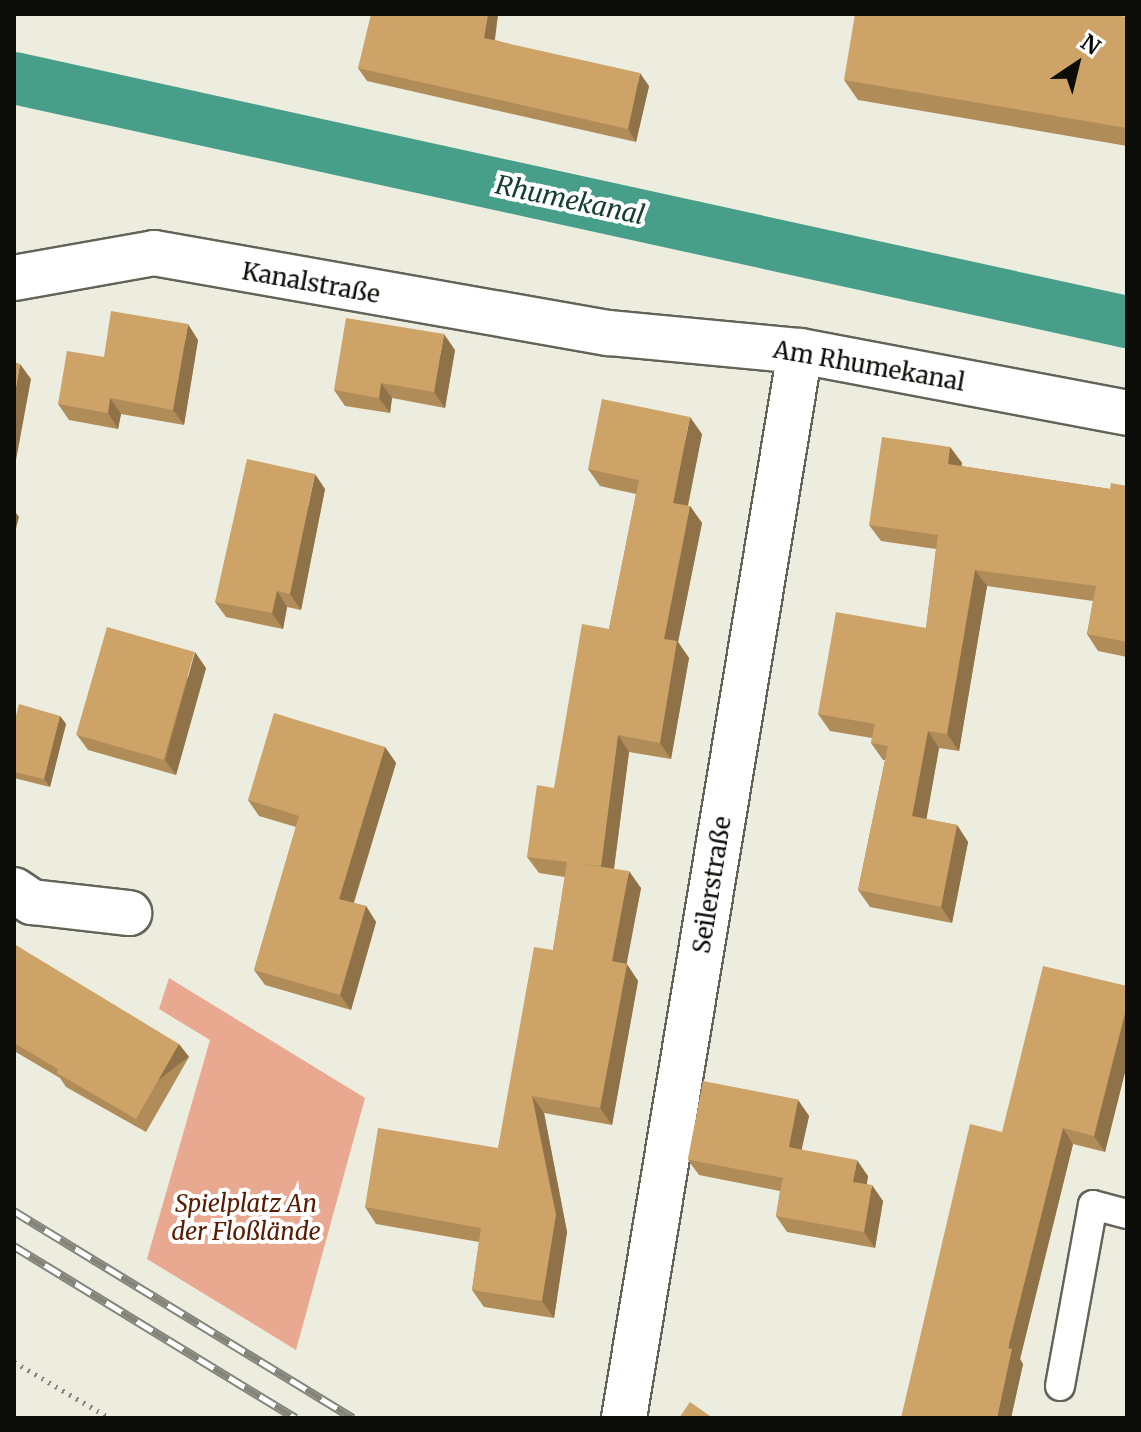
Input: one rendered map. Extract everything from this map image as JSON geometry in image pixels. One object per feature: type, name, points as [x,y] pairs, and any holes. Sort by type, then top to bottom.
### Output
[{"type":"street","name":"Kanalstraße","points":[[14,278],[154,253],[609,333]]},
{"type":"street","name":"Am Rhumekanal","points":[[609,333],[800,351],[1127,413]]},
{"type":"street","name":"Seilerstraße","points":[[624,1418],[800,351]]},
{"type":"street","points":[[14,890],[32,902],[129,913]]},
{"type":"lane","points":[[1060,1386],[1093,1205],[1127,1214]]},
{"type":"path","points":[[14,1362],[110,1418]]},
{"type":"green space","name":"Spielplatz An der Floßlände","points":[[169,978],[365,1098],[296,1350],[147,1259],[210,1040],[159,1009]]},
{"type":"building","points":[[371,14],[488,14],[484,38],[640,73],[628,129],[358,68]]},
{"type":"building","points":[[855,14],[1108,14],[1127,17],[1127,128],[844,80]]},
{"type":"building","points":[[111,311],[188,324],[173,410],[110,398],[108,413],[58,404],[67,351],[104,357]]},
{"type":"building","points":[[346,318],[444,334],[434,392],[381,383],[379,398],[334,390]]},
{"type":"building","points":[[14,362],[20,364],[14,398]]},
{"type":"building","points":[[602,399],[690,417],[673,503],[690,506],[664,639],[677,641],[660,743],[618,735],[601,866],[582,864],[629,871],[612,961],[627,964],[600,1108],[532,1096],[556,1215],[542,1301],[472,1290],[481,1228],[365,1207],[378,1128],[498,1148],[534,947],[553,950],[567,862],[527,857],[537,785],[554,788],[582,624],[609,629],[639,480],[588,469]]},
{"type":"building","points":[[882,437],[950,447],[948,464],[1110,489],[1111,483],[1127,486],[1127,642],[1087,634],[1096,586],[975,570],[947,734],[928,731],[912,816],[957,825],[941,907],[858,890],[888,746],[871,743],[875,724],[818,714],[836,612],[926,628],[938,535],[869,525]]},
{"type":"building","points":[[247,459],[315,474],[290,594],[277,591],[272,613],[215,602]]},
{"type":"building","points":[[107,627],[194,652],[164,760],[76,735]]},
{"type":"building","points":[[19,704],[60,716],[44,779],[14,772],[14,723]]},
{"type":"building","points":[[274,713],[385,747],[339,899],[366,906],[340,995],[254,970],[299,816],[248,800]]},
{"type":"building","points":[[14,944],[179,1044],[136,1119],[57,1073],[58,1069],[14,1043]]},
{"type":"building","points":[[1043,966],[1127,986],[1127,1005],[1094,1136],[1063,1128],[1008,1348],[1012,1349],[997,1418],[901,1418],[970,1124],[1002,1132]]},
{"type":"building","points":[[703,1081],[798,1100],[783,1178],[688,1160]]},
{"type":"building","points":[[788,1147],[857,1160],[853,1182],[872,1185],[864,1232],[776,1216]]},
{"type":"building","points":[[690,1402],[713,1418],[679,1418]]},
{"type":"waterway","name":"Rhumekanal","points":[[14,78],[1127,322]]},
{"type":"railway","points":[[14,1211],[353,1418]]},
{"type":"railway","points":[[14,1246],[296,1418]]}]
